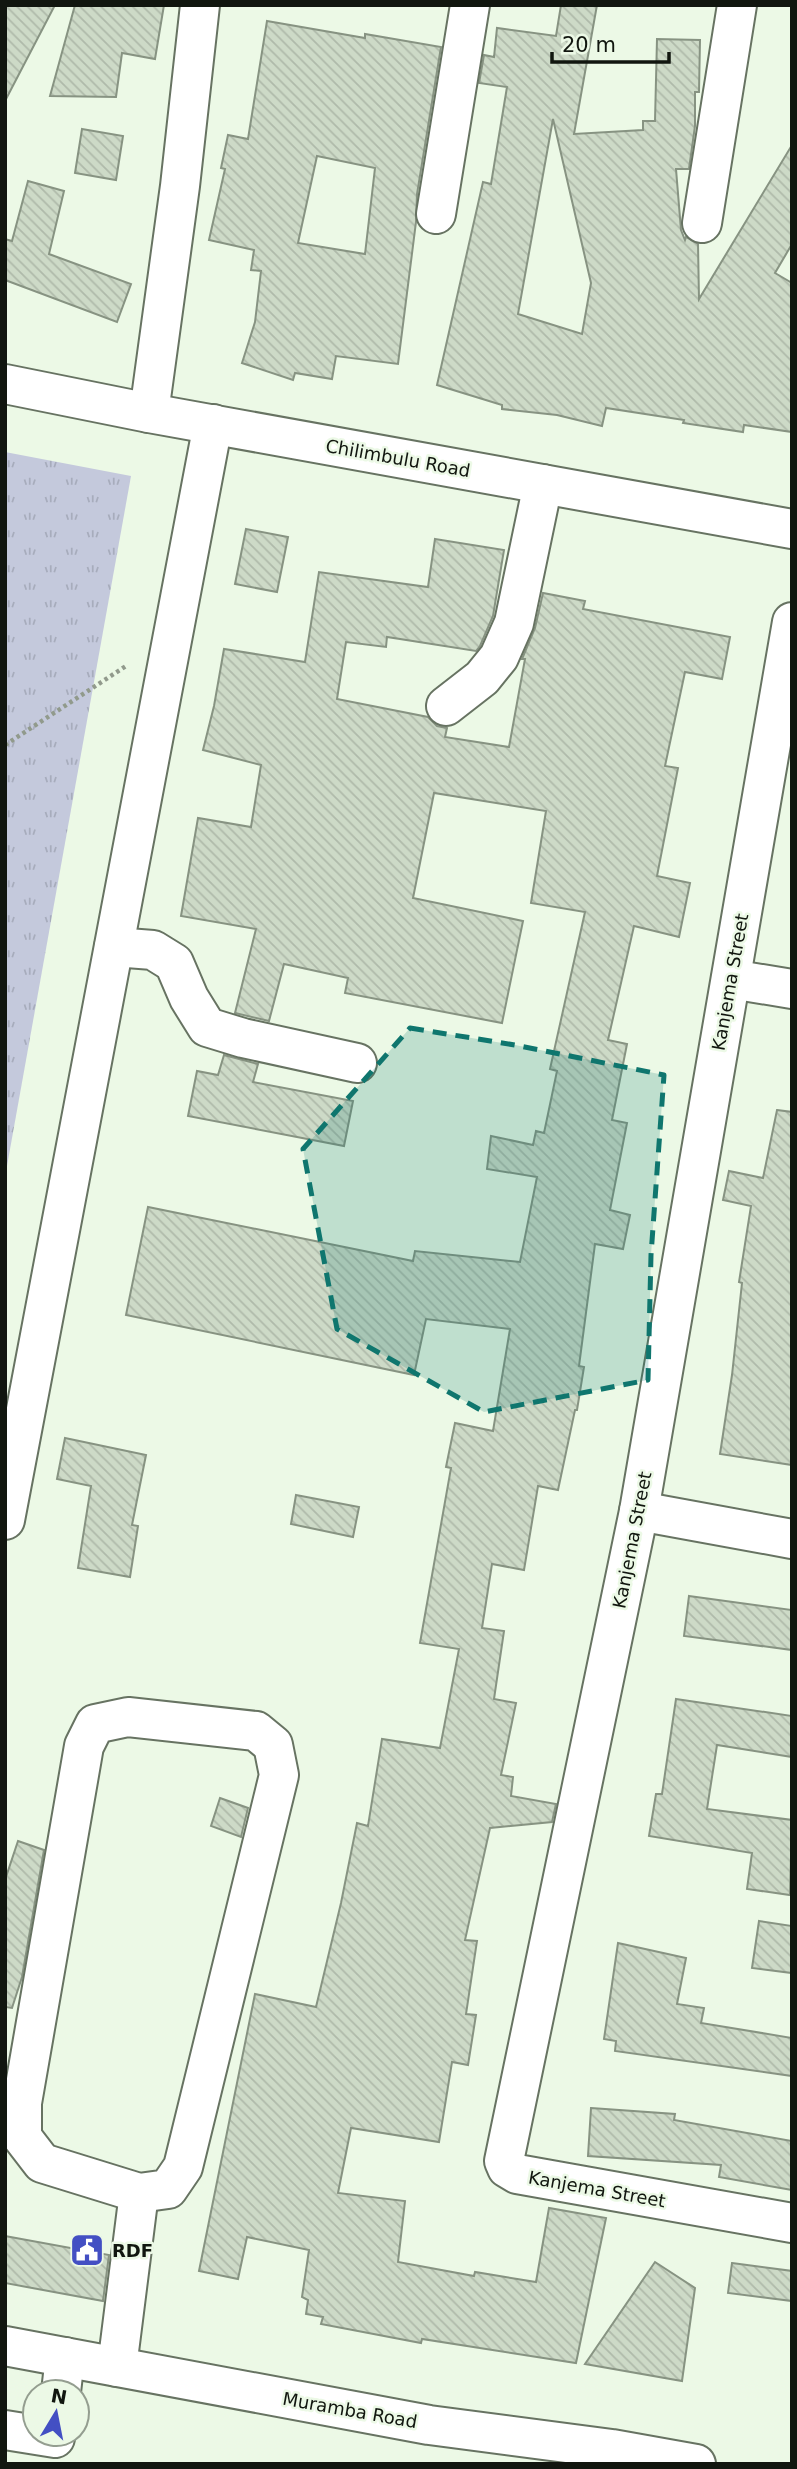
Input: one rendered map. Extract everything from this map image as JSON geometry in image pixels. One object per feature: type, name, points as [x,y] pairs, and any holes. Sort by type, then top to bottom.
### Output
[{"type":"street","points":[[149,413],[180,186],[200,5]]},
{"type":"street","points":[[436,214],[470,5]]},
{"type":"street","points":[[702,223],[737,5]]},
{"type":"street","name":"Chilimbulu Road","points":[[5,384],[149,413],[792,529]]},
{"type":"street","points":[[5,1520],[213,424]]},
{"type":"street","points":[[446,706],[482,678],[499,657],[514,623],[543,484]]},
{"type":"street","name":"Kanjema Street","points":[[792,622],[639,1511],[504,2161],[507,2168],[517,2174],[792,2223]]},
{"type":"street","points":[[114,947],[153,950],[174,963],[188,998],[207,1027],[243,1038],[358,1063]]},
{"type":"street","points":[[731,979],[792,989]]},
{"type":"street","points":[[639,1511],[792,1539]]},
{"type":"street","points":[[128,1717],[256,1731],[273,1745],[279,1775],[183,2167],[169,2189],[139,2193],[42,2163],[22,2137],[22,2103],[84,1746],[95,1724],[128,1717]]},
{"type":"street","points":[[117,2367],[139,2193]]},
{"type":"street","name":"Muramba Road","points":[[5,2346],[63,2375],[117,2367],[429,2425],[612,2449],[696,2464]]},
{"type":"path","points":[[5,745],[174,635]]},
{"type":"highlighted area","points":[[410,1028],[515,1045],[664,1075],[651,1255],[648,1380],[484,1412],[337,1329],[303,1149]]},
{"type":"green space","points":[[5,452],[131,476],[5,1177]]},
{"type":"building","points":[[5,5],[55,5],[5,101]]},
{"type":"building","points":[[75,5],[164,5],[155,59],[122,53],[116,97],[50,96]]},
{"type":"building","points":[[561,5],[597,5],[574,134],[643,130],[643,121],[655,121],[657,39],[700,40],[699,92],[695,92],[695,126],[689,169],[676,169],[681,230],[685,240],[686,237],[698,244],[699,299],[792,145],[792,244],[775,273],[792,283],[792,432],[744,425],[743,432],[606,408],[602,426],[557,415],[502,409],[502,405],[437,385],[483,182],[491,184],[507,87],[479,83],[484,55],[494,57],[497,28],[556,36]],"holes":[[[553,119],[591,283],[582,334],[518,314]]]},
{"type":"building","points":[[267,21],[365,38],[365,34],[441,47],[417,194],[416,222],[398,364],[336,356],[332,379],[295,373],[293,380],[242,363],[255,322],[261,271],[251,270],[254,250],[209,240],[225,169],[221,168],[228,135],[248,139]],"holes":[[[317,156],[375,168],[365,254],[298,243]]]},
{"type":"building","points":[[82,129],[123,136],[116,180],[75,173]]},
{"type":"building","points":[[28,181],[64,191],[49,254],[131,284],[117,322],[5,280],[5,239],[12,241]]},
{"type":"building","points":[[246,529],[288,537],[277,592],[235,584]]},
{"type":"building","points":[[435,539],[504,550],[493,616],[480,646],[476,651],[387,637],[386,647],[346,642],[337,699],[428,717],[437,726],[447,728],[445,737],[509,747],[525,659],[522,659],[535,628],[543,593],[585,601],[583,609],[730,637],[722,679],[685,672],[665,766],[678,768],[657,876],[690,883],[679,937],[634,926],[608,1040],[627,1044],[612,1120],[627,1123],[610,1210],[630,1215],[623,1249],[595,1244],[579,1366],[584,1367],[558,1490],[538,1486],[524,1570],[492,1564],[482,1628],[504,1631],[494,1699],[516,1703],[501,1775],[513,1777],[511,1796],[556,1804],[552,1822],[490,1828],[465,1940],[477,1941],[466,2014],[476,2015],[468,2065],[452,2062],[439,2142],[351,2128],[338,2193],[405,2201],[398,2262],[474,2276],[475,2272],[536,2282],[549,2208],[606,2218],[576,2363],[422,2339],[421,2343],[321,2324],[323,2317],[306,2314],[308,2300],[302,2297],[309,2250],[247,2237],[238,2279],[199,2271],[255,1994],[316,2007],[357,1823],[368,1826],[382,1739],[440,1748],[459,1649],[420,1643],[451,1468],[446,1467],[455,1423],[493,1431],[510,1329],[426,1319],[414,1375],[126,1315],[148,1207],[413,1261],[415,1251],[520,1262],[537,1177],[487,1169],[491,1136],[533,1145],[536,1131],[544,1133],[557,1071],[550,1069],[585,912],[531,903],[546,811],[434,793],[413,898],[523,921],[502,1023],[345,993],[348,978],[284,964],[269,1021],[235,1013],[256,929],[181,916],[198,818],[251,827],[261,765],[203,750],[224,649],[305,662],[319,572],[428,587]]},
{"type":"building","points":[[224,1055],[258,1064],[253,1082],[353,1101],[344,1146],[188,1116],[197,1071],[218,1075]]},
{"type":"building","points":[[777,1110],[792,1112],[792,1465],[720,1454],[732,1375],[742,1283],[739,1282],[751,1206],[723,1200],[729,1171],[763,1178]]},
{"type":"building","points":[[65,1438],[146,1455],[132,1525],[138,1526],[130,1577],[78,1568],[91,1486],[57,1479]]},
{"type":"building","points":[[296,1495],[359,1507],[353,1537],[291,1524]]},
{"type":"building","points":[[689,1596],[792,1610],[792,1650],[684,1636]]},
{"type":"building","points":[[676,1699],[792,1716],[792,1757],[717,1745],[707,1809],[792,1820],[790,1895],[747,1889],[752,1853],[649,1836],[656,1794],[662,1794]]},
{"type":"building","points":[[220,1798],[248,1808],[241,1837],[211,1826]]},
{"type":"building","points":[[18,1841],[44,1850],[22,1977],[12,2008],[5,2007],[5,1880]]},
{"type":"building","points":[[759,1921],[792,1926],[792,1973],[752,1968]]},
{"type":"building","points":[[618,1943],[686,1958],[677,2004],[704,2008],[701,2023],[792,2038],[792,2076],[615,2051],[616,2041],[604,2039]]},
{"type":"building","points":[[591,2108],[675,2114],[674,2120],[792,2141],[792,2190],[719,2177],[721,2165],[588,2156]]},
{"type":"building","points":[[5,2236],[109,2255],[103,2301],[5,2283]]},
{"type":"building","points":[[655,2262],[695,2288],[682,2381],[585,2364]]},
{"type":"building","points":[[732,2263],[792,2271],[792,2301],[728,2293]]},
{"type":"place","name":"RDF","points":[[87,2250]]}]
